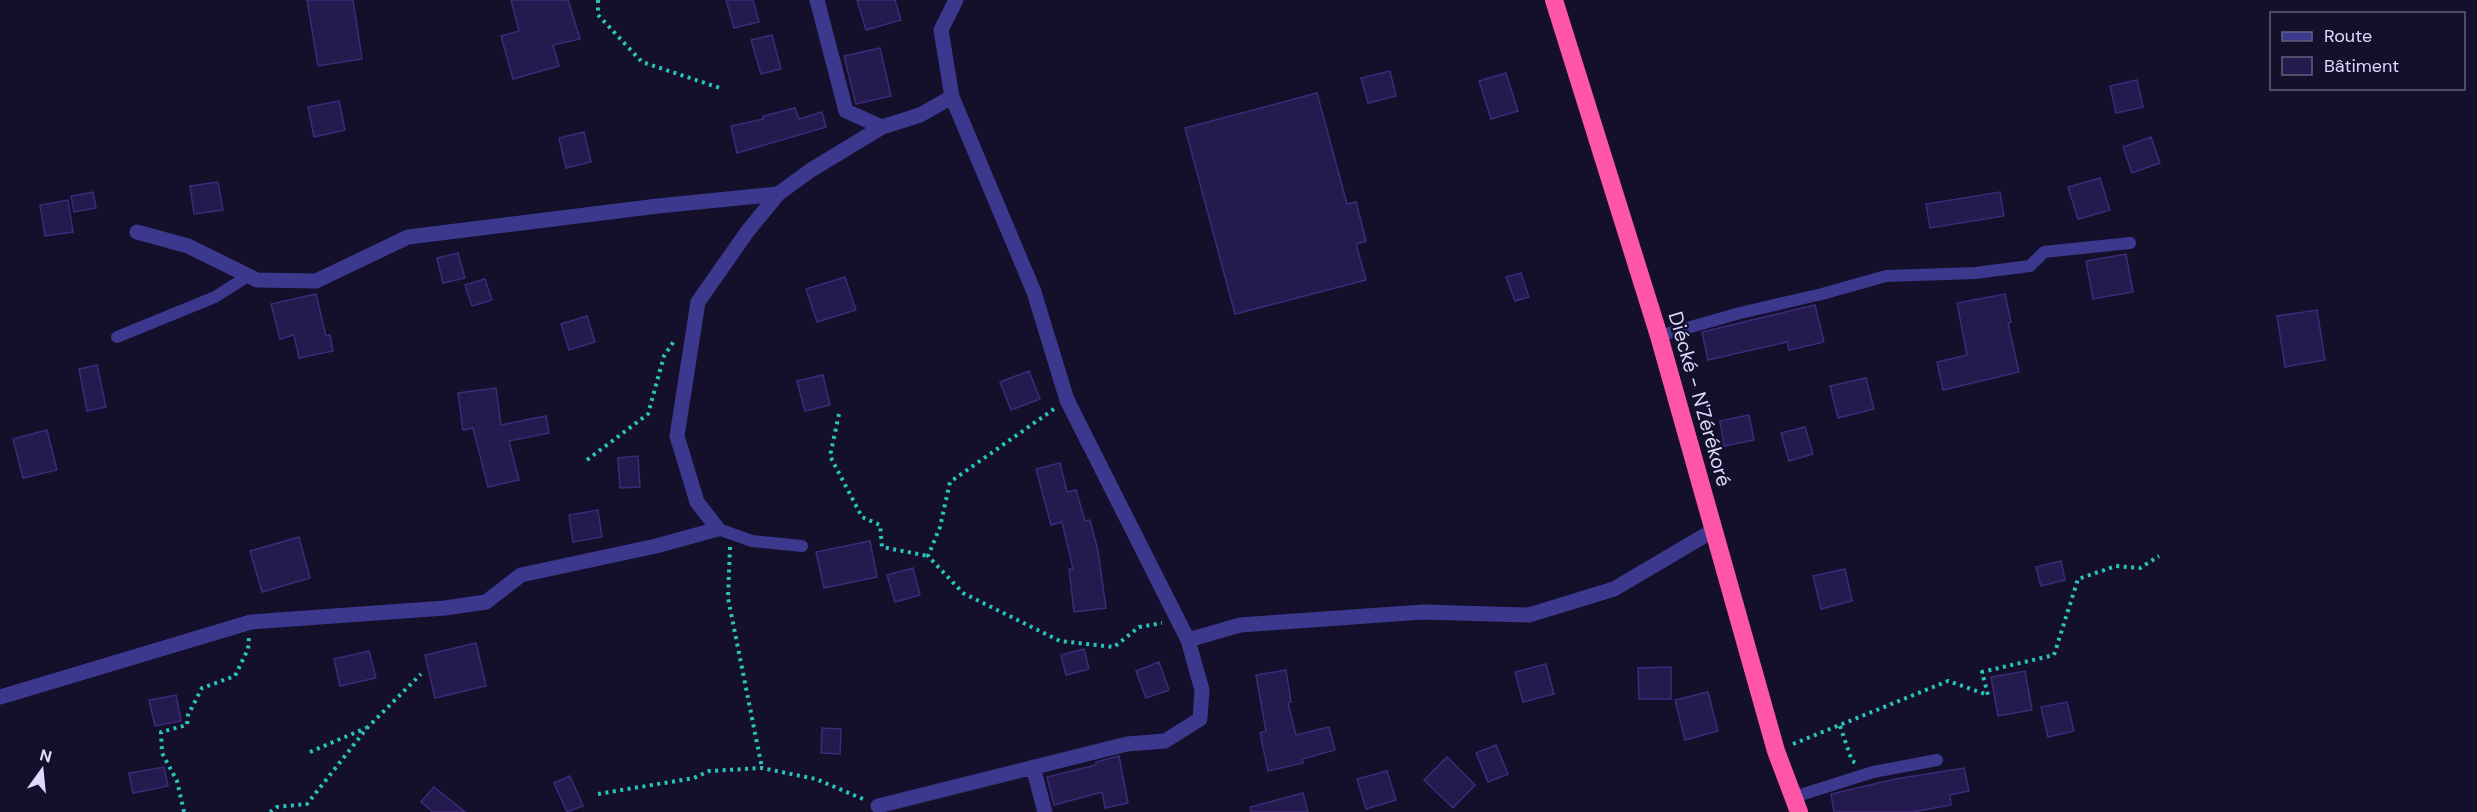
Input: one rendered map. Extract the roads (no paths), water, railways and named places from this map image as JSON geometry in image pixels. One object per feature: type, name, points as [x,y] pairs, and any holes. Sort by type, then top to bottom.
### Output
[{"type":"highway","name":"Diécké - N'Zérékoré","points":[[1554,0],[1659,336],[1776,751],[1796,804]]},
{"type":"street","points":[[817,0],[846,111],[882,127]]},
{"type":"street","points":[[875,809],[1127,744],[1165,741],[1200,718],[1202,690],[1188,640],[1067,400],[1034,292],[951,97],[941,30],[956,0]]},
{"type":"street","points":[[0,697],[251,622],[445,608],[486,602],[521,575],[656,546],[718,529],[697,502],[677,436],[698,302],[747,232],[778,194],[811,170],[882,127],[920,116],[951,97]]},
{"type":"street","points":[[137,232],[188,246],[257,280],[316,281],[408,237],[658,206],[778,194]]},
{"type":"street","points":[[1188,640],[1240,624],[1424,612],[1528,615],[1614,589],[1714,530]]},
{"type":"street","points":[[1033,767],[1045,812]]},
{"type":"lane","points":[[1659,336],[1886,276],[1975,273],[2030,266],[2044,252],[2130,243]]},
{"type":"lane","points":[[117,337],[215,297],[248,276]]},
{"type":"lane","points":[[718,529],[752,541],[802,546]]},
{"type":"lane","points":[[1796,804],[1873,772],[1937,760]]}]
